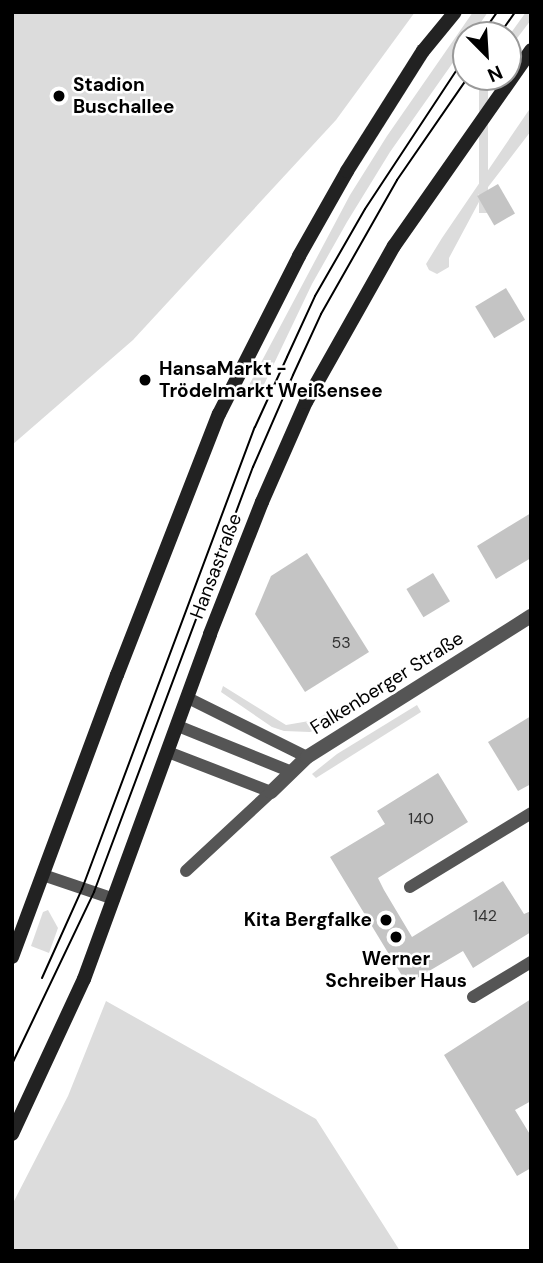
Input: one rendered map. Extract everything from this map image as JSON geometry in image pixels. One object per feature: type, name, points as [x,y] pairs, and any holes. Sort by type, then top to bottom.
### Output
[{"type":"main road","points":[[12,957],[121,662],[219,414],[293,266],[347,172],[423,51],[455,12]]},
{"type":"main road","name":"Hansastraße","points":[[12,1134],[84,979],[262,502],[313,389],[394,246],[531,50]]},
{"type":"street","name":"Falkenberger Straße","points":[[271,792],[307,757],[531,616]]},
{"type":"lane","points":[[188,698],[307,757]]},
{"type":"lane","points":[[178,726],[292,772]]},
{"type":"lane","points":[[168,752],[271,792],[186,871]]},
{"type":"lane","points":[[411,887],[531,813]]},
{"type":"lane","points":[[43,875],[114,899]]},
{"type":"lane","points":[[473,997],[531,962]]},
{"type":"shaded area","points":[[12,12],[415,12],[336,120],[133,340],[12,445]]},
{"type":"shaded area","points":[[473,12],[488,12],[482,21],[467,21]]},
{"type":"shaded area","points":[[526,12],[531,12],[531,20],[522,32],[522,21],[520,21]]},
{"type":"shaded area","points":[[452,42],[452,64],[390,152],[347,222],[312,284],[259,395],[247,389],[350,195]]},
{"type":"shaded area","points":[[479,91],[488,91],[488,213],[479,213]]},
{"type":"shaded area","points":[[531,107],[531,131],[485,191],[478,195],[480,200],[449,258],[449,267],[437,274],[429,270],[426,264],[442,238]]},
{"type":"shaded area","points":[[223,686],[286,725],[315,720],[340,706],[343,718],[310,732],[284,731],[272,727],[221,692]]},
{"type":"shaded area","points":[[417,705],[421,712],[316,778],[312,774],[337,754]]},
{"type":"shaded area","points":[[48,910],[58,928],[49,953],[31,946],[43,912]]},
{"type":"shaded area","points":[[106,1001],[316,1119],[400,1251],[12,1251],[12,1205],[68,1096]]},
{"type":"building","points":[[498,184],[515,213],[494,225],[477,196]]},
{"type":"building","points":[[506,288],[525,320],[494,338],[475,307]]},
{"type":"building","points":[[531,513],[531,558],[496,579],[477,546]]},
{"type":"building","points":[[307,553],[369,652],[305,692],[255,614],[271,576]]},
{"type":"building","points":[[433,573],[450,601],[423,617],[406,589]]},
{"type":"building","points":[[531,716],[531,784],[518,791],[488,742]]},
{"type":"building","points":[[438,773],[468,822],[378,878],[384,890],[412,937],[503,881],[524,914],[531,911],[531,932],[473,968],[463,951],[407,984],[330,857],[385,824],[377,811]]},
{"type":"building","points":[[531,999],[531,1101],[515,1110],[531,1136],[531,1168],[517,1176],[444,1055]]},
{"type":"tram line","points":[[491,21],[497,12]]},
{"type":"tram line","points":[[509,21],[515,12]]},
{"type":"tram line","points":[[42,978],[82,889],[255,427],[315,296],[365,209],[452,77]]},
{"type":"tram line","points":[[12,1064],[94,892],[253,467],[293,375],[321,314],[397,180],[458,91]]},
{"type":"place","name":"Stadion Buschallee","points":[[59,96]]},
{"type":"place","name":"HansaMarkt - Trödelmarkt Weißensee","points":[[145,380]]},
{"type":"place","name":"Kita Bergfalke","points":[[386,920]]},
{"type":"place","name":"Werner Schreiber Haus","points":[[396,937]]}]
